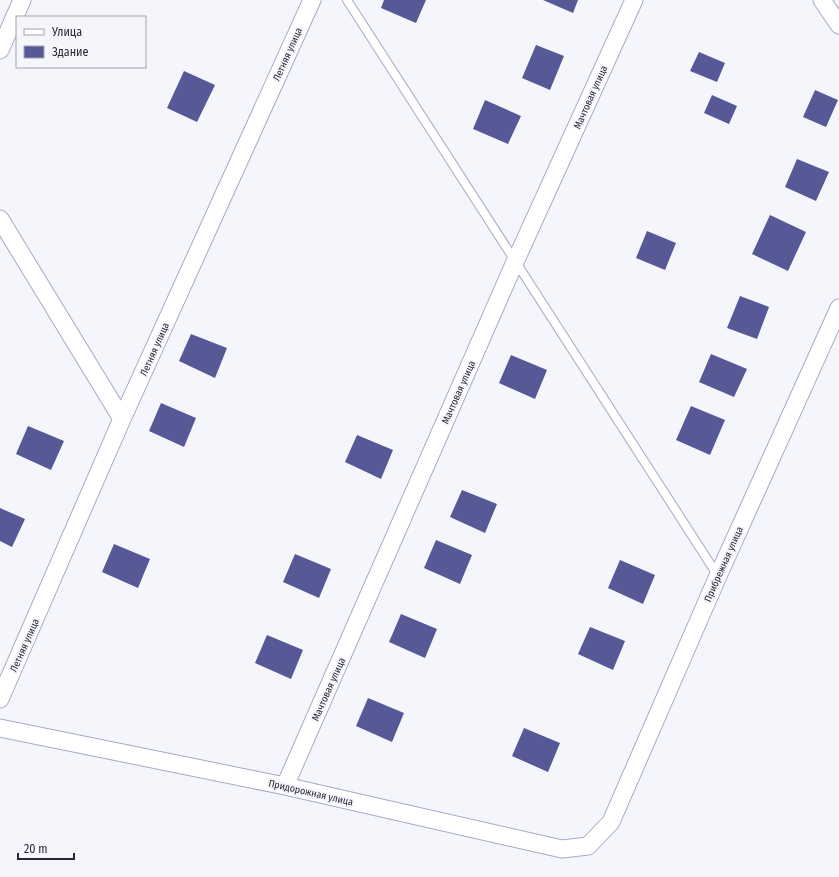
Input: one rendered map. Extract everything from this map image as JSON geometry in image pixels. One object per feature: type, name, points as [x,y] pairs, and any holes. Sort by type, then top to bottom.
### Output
[{"type":"street","points":[[0,50],[22,0]]},
{"type":"street","name":"Летняя улица","points":[[0,699],[122,419],[312,0]]},
{"type":"street","name":"Мачтовая улица","points":[[285,786],[515,262],[634,0]]},
{"type":"street","points":[[822,0],[839,25]]},
{"type":"street","points":[[0,219],[122,419]]},
{"type":"street","name":"Прибрежная улица","points":[[611,822],[718,576],[839,308]]},
{"type":"street","name":"Придорожная улица","points":[[0,728],[285,786],[562,849],[588,846],[611,822]]},
{"type":"lane","points":[[346,0],[718,576]]},
{"type":"building","points":[[384,0],[426,0],[416,23],[381,8]]},
{"type":"building","points":[[543,0],[578,0],[573,13]]},
{"type":"building","points":[[536,45],[564,56],[550,90],[522,78]]},
{"type":"building","points":[[699,52],[725,63],[717,82],[690,71]]},
{"type":"building","points":[[184,71],[215,85],[197,122],[167,108]]},
{"type":"building","points":[[815,90],[838,100],[826,127],[803,117]]},
{"type":"building","points":[[712,95],[737,106],[729,124],[704,113]]},
{"type":"building","points":[[485,100],[521,116],[508,144],[473,129]]},
{"type":"building","points":[[797,159],[829,172],[816,201],[785,187]]},
{"type":"building","points":[[770,215],[806,232],[788,271],[752,254]]},
{"type":"building","points":[[647,231],[676,243],[665,270],[636,258]]},
{"type":"building","points":[[740,296],[769,307],[757,339],[727,328]]},
{"type":"building","points":[[191,334],[227,348],[215,378],[179,361]]},
{"type":"building","points":[[711,354],[747,369],[734,397],[699,382]]},
{"type":"building","points":[[511,355],[547,370],[535,399],[499,383]]},
{"type":"building","points":[[161,403],[196,418],[184,447],[149,431]]},
{"type":"building","points":[[691,406],[725,420],[710,455],[676,440]]},
{"type":"building","points":[[28,426],[64,441],[51,470],[16,454]]},
{"type":"building","points":[[357,435],[393,450],[381,479],[345,462]]},
{"type":"building","points":[[462,490],[497,504],[485,533],[450,517]]},
{"type":"building","points":[[0,508],[25,519],[12,547],[0,541]]},
{"type":"building","points":[[436,540],[472,555],[460,584],[424,568]]},
{"type":"building","points":[[114,544],[150,559],[138,588],[102,572]]},
{"type":"building","points":[[295,554],[331,569],[319,598],[283,582]]},
{"type":"building","points":[[620,560],[655,575],[643,604],[608,588]]},
{"type":"building","points":[[401,614],[437,629],[425,658],[389,642]]},
{"type":"building","points":[[590,627],[625,641],[613,670],[578,654]]},
{"type":"building","points":[[267,635],[303,650],[291,679],[255,663]]},
{"type":"building","points":[[368,698],[404,713],[392,742],[356,726]]},
{"type":"building","points":[[524,728],[560,743],[548,772],[512,756]]}]
